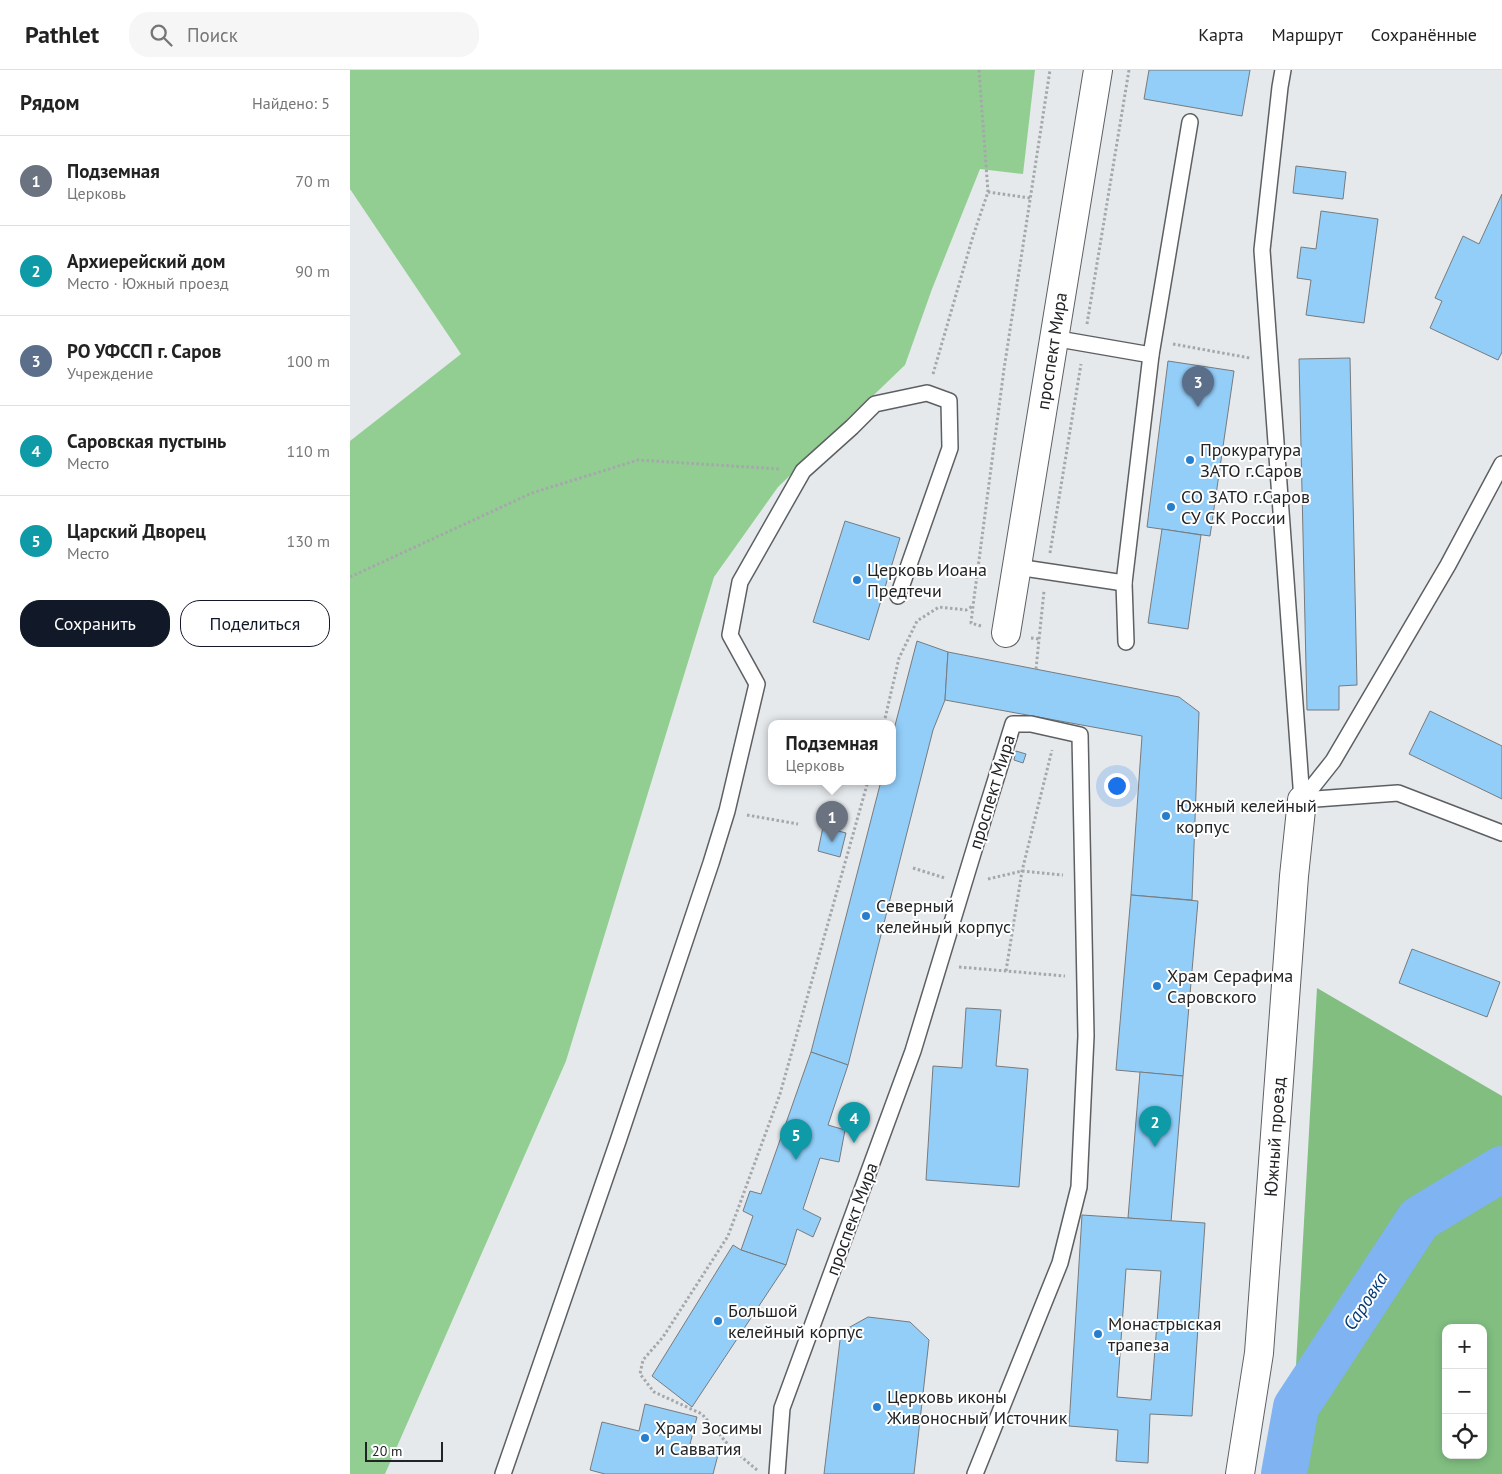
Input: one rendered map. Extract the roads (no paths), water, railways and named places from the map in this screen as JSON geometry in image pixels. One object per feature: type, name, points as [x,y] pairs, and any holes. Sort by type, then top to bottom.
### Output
[{"type":"street","name":"проспект Мира","points":[[1006,633],[1098,70]]},
{"type":"street","name":"Южный проезд","points":[[1240,1474],[1259,1354],[1294,876],[1302,800]]},
{"type":"lane","points":[[1283,70],[1262,250],[1302,800]]},
{"type":"lane","points":[[1126,642],[1124,583],[1152,348],[1190,122]]},
{"type":"lane","points":[[1053,338],[1152,348]]},
{"type":"lane","points":[[503,1474],[622,1132],[727,811],[757,684],[730,635],[740,582],[803,471],[852,428],[875,404],[927,394],[949,401],[950,448],[898,596]]},
{"type":"lane","points":[[1302,800],[1333,761],[1448,565],[1502,464]]},
{"type":"lane","points":[[1017,567],[1124,583]]},
{"type":"lane","name":"проспект Мира","points":[[777,1474],[782,1408],[913,1051],[1013,724],[1031,724],[1080,735],[1086,1036],[1079,1187],[1060,1263],[975,1474]]},
{"type":"lane","points":[[1302,800],[1398,793],[1502,833]]},
{"type":"waterway","name":"Саровка","points":[[1284,1474],[1296,1407],[1419,1219],[1502,1169]]},
{"type":"place","name":"РО УФССП г. Саров","points":[[1198,407]]},
{"type":"place","name":"Прокуратура ЗАТО г.Саров","points":[[1190,460]]},
{"type":"place","name":"СО ЗАТО г.Саров СУ СК России","points":[[1171,507]]},
{"type":"place","name":"Церковь Иоана Предтечи","points":[[857,580]]},
{"type":"place","name":"Южный келейный корпус","points":[[1166,816]]},
{"type":"place","name":"Подземная","points":[[832,842]]},
{"type":"place","name":"Северный келейный корпус","points":[[866,916]]},
{"type":"place","name":"Храм Серафима Саровского","points":[[1157,986]]},
{"type":"place","name":"Саровская пустынь","points":[[854,1143]]},
{"type":"place","name":"Архиерейский дом","points":[[1155,1147]]},
{"type":"place","name":"Царский Дворец","points":[[796,1160]]},
{"type":"place","name":"Большой келейный корпус","points":[[718,1321]]},
{"type":"place","name":"Монастрыская трапеза","points":[[1098,1334]]},
{"type":"place","name":"Церковь иконы Живоносный Источник","points":[[877,1407]]},
{"type":"place","name":"Храм Зосимы и Савватия","points":[[645,1438]]}]
